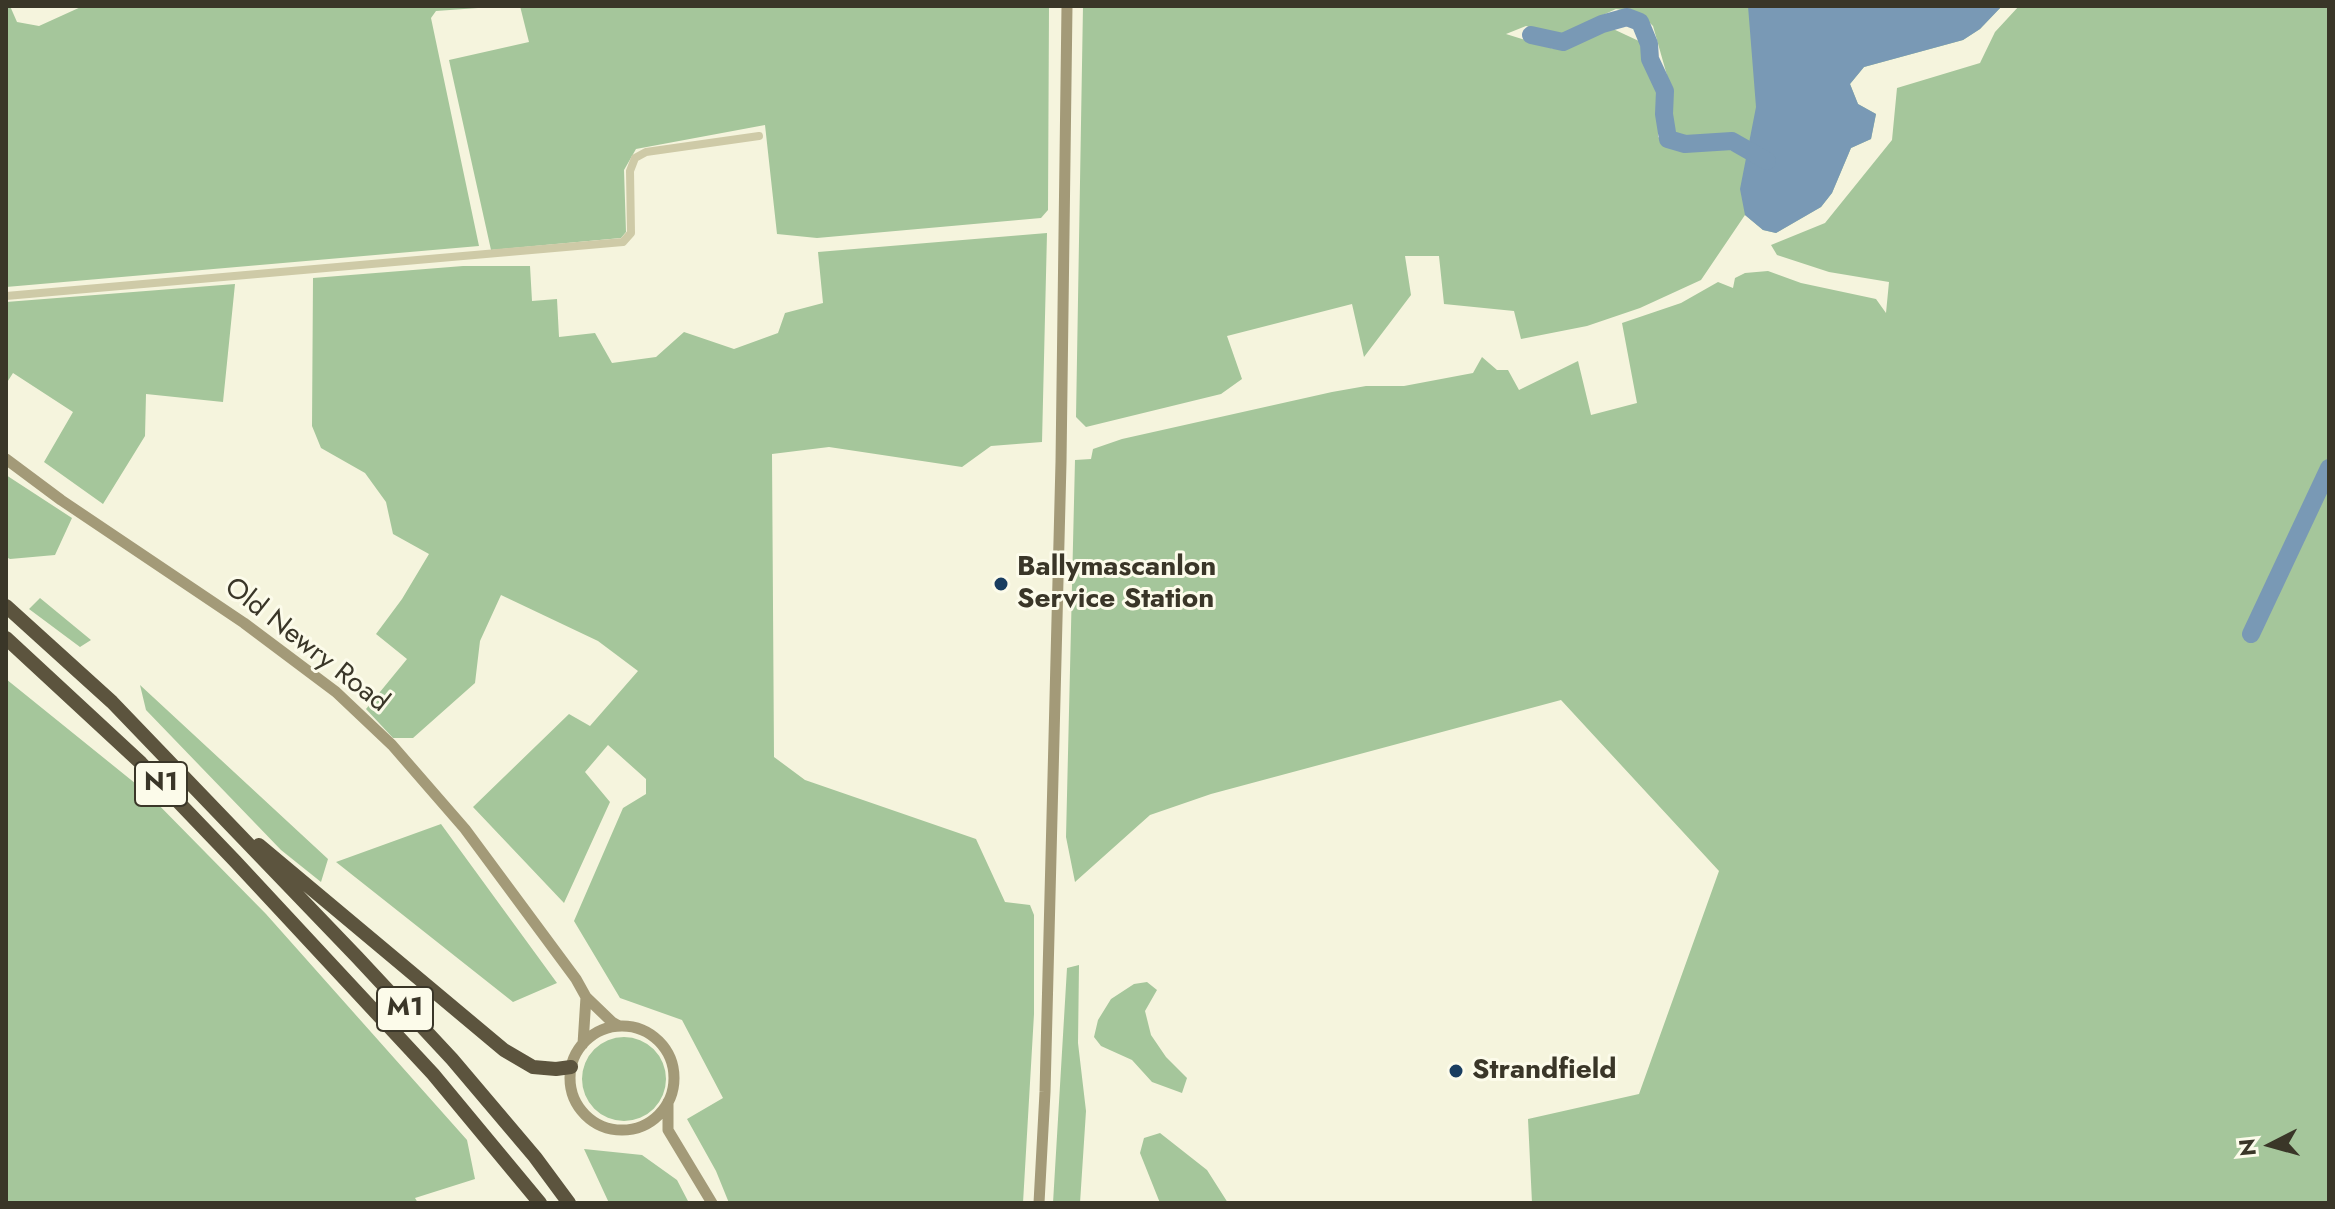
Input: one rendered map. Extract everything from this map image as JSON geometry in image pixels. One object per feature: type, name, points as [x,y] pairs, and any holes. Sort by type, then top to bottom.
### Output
[{"type":"highway","name":"N1","points":[[6,606],[112,702],[230,824]]},
{"type":"highway","name":"N1","points":[[6,638],[141,763],[206,831],[433,1074],[518,1175],[537,1203]]},
{"type":"highway","points":[[230,824],[275,856],[504,1050],[533,1067],[571,1067]]},
{"type":"highway","name":"M1","points":[[230,824],[452,1059],[535,1157],[569,1203]]},
{"type":"main road","points":[[1039,1203],[1045,1092],[1061,462],[1067,6]]},
{"type":"main road","name":"Old Newry Road","points":[[6,459],[61,500],[244,623],[336,692],[392,745],[465,829],[576,979],[586,997],[619,1026]]},
{"type":"main road","points":[[586,997],[583,1044],[571,1067],[570,1084],[575,1100],[584,1113],[597,1123],[620,1129],[644,1125],[668,1130]]},
{"type":"main road","points":[[583,1044],[602,1030],[619,1026],[637,1028],[653,1036],[666,1050],[674,1084],[668,1102],[658,1116],[644,1125]]},
{"type":"main road","points":[[668,1102],[668,1130],[712,1203]]},
{"type":"street","points":[[6,296],[623,242],[631,233],[630,171],[635,158],[646,152],[759,136]]},
{"type":"green space","points":[[6,6],[10,6],[17,22],[39,26],[83,6],[506,6],[436,11],[431,18],[479,246],[6,287]]},
{"type":"green space","points":[[520,6],[1049,6],[1048,210],[1041,218],[817,238],[777,234],[765,125],[636,149],[624,170],[626,232],[621,238],[491,250],[449,60],[529,42]]},
{"type":"green space","points":[[1083,6],[1812,6],[1768,152],[1729,135],[1685,140],[1671,135],[1670,86],[1653,26],[1640,13],[1616,9],[1559,35],[1526,26],[1506,34],[1554,49],[1611,28],[1641,42],[1643,60],[1658,91],[1658,137],[1676,147],[1726,148],[1763,165],[1796,83],[2002,6],[1980,29],[1963,40],[1864,67],[1850,84],[1858,104],[1876,114],[1871,139],[1851,148],[1832,193],[1821,207],[1776,233],[1763,230],[1745,215],[1701,280],[1640,308],[1587,326],[1521,339],[1514,311],[1444,304],[1439,256],[1405,256],[1411,295],[1364,357],[1352,304],[1227,336],[1242,379],[1221,394],[1086,427],[1076,417]]},
{"type":"green space","points":[[2019,6],[2329,6],[2329,1203],[1532,1203],[1528,1119],[1639,1094],[1719,871],[1561,700],[1211,794],[1150,815],[1075,882],[1066,837],[1075,460],[1091,459],[1093,449],[1122,439],[1332,392],[1366,386],[1404,386],[1473,373],[1482,357],[1497,370],[1508,370],[1519,390],[1578,361],[1591,415],[1637,403],[1622,323],[1681,303],[1718,282],[1733,288],[1735,278],[1745,273],[1768,271],[1801,283],[1876,299],[1886,313],[1889,282],[1829,272],[1777,255],[1771,245],[1825,223],[1892,140],[1897,88],[1980,63],[1995,32]]},
{"type":"green space","points":[[1047,233],[1042,442],[991,446],[962,467],[829,447],[772,454],[774,757],[805,780],[976,839],[1005,902],[1030,905],[1034,915],[1034,1014],[1023,1203],[729,1203],[716,1171],[687,1119],[723,1098],[682,1020],[620,998],[574,921],[623,808],[646,794],[646,779],[608,745],[585,772],[610,802],[564,903],[473,807],[569,714],[590,726],[638,671],[598,641],[501,595],[480,641],[475,683],[413,738],[393,738],[366,709],[407,659],[376,634],[429,554],[393,534],[386,502],[365,473],[321,448],[312,426],[313,278],[463,266],[530,266],[532,301],[557,299],[559,337],[595,333],[612,363],[656,357],[684,332],[734,349],[778,333],[785,313],[823,303],[818,252]]},
{"type":"green space","points":[[235,284],[223,402],[146,394],[145,436],[103,504],[44,462],[73,412],[13,373],[6,384],[6,302]]},
{"type":"green space","points":[[6,475],[72,518],[55,555],[6,557]]},
{"type":"green space","points":[[40,598],[91,640],[80,647],[29,609]]},
{"type":"green space","points":[[6,679],[146,792],[266,914],[467,1140],[475,1179],[415,1198],[418,1203],[6,1203]]},
{"type":"green space","points":[[140,685],[328,859],[321,882],[281,850],[146,710]]},
{"type":"green space","points":[[441,824],[557,983],[513,1002],[336,862]]},
{"type":"green space","points":[[1079,965],[1078,1043],[1086,1111],[1080,1203],[1053,1203],[1067,968]]},
{"type":"green space","points":[[1147,982],[1157,990],[1145,1011],[1151,1035],[1166,1057],[1187,1078],[1182,1093],[1152,1082],[1132,1060],[1101,1046],[1094,1037],[1098,1020],[1111,999],[1134,984]]},
{"type":"green space","points":[[624,1037],[640,1040],[654,1049],[663,1063],[666,1079],[663,1095],[654,1109],[640,1118],[624,1121],[608,1118],[594,1109],[585,1095],[582,1079],[585,1063],[594,1049],[608,1040]]},
{"type":"green space","points":[[1160,1133],[1207,1170],[1228,1203],[1160,1203],[1140,1153],[1144,1138]]},
{"type":"green space","points":[[584,1149],[642,1155],[677,1180],[689,1203],[609,1203]]},
{"type":"water","points":[[1748,6],[2002,6],[1980,29],[1963,40],[1864,67],[1850,84],[1858,104],[1876,114],[1871,139],[1851,148],[1832,193],[1821,207],[1776,233],[1763,230],[1745,215],[1740,189],[1756,107]]},
{"type":"waterway","points":[[1531,35],[1563,42],[1602,24],[1627,17],[1640,22],[1649,44],[1650,59],[1665,91],[1664,114],[1668,139],[1685,144],[1732,141],[1767,161]]},
{"type":"waterway","points":[[2251,634],[2329,468]]},
{"type":"place","name":"Ballymascanlon Service Station","points":[[1001,584]]},
{"type":"place","name":"Strandfield","points":[[1456,1071]]}]
